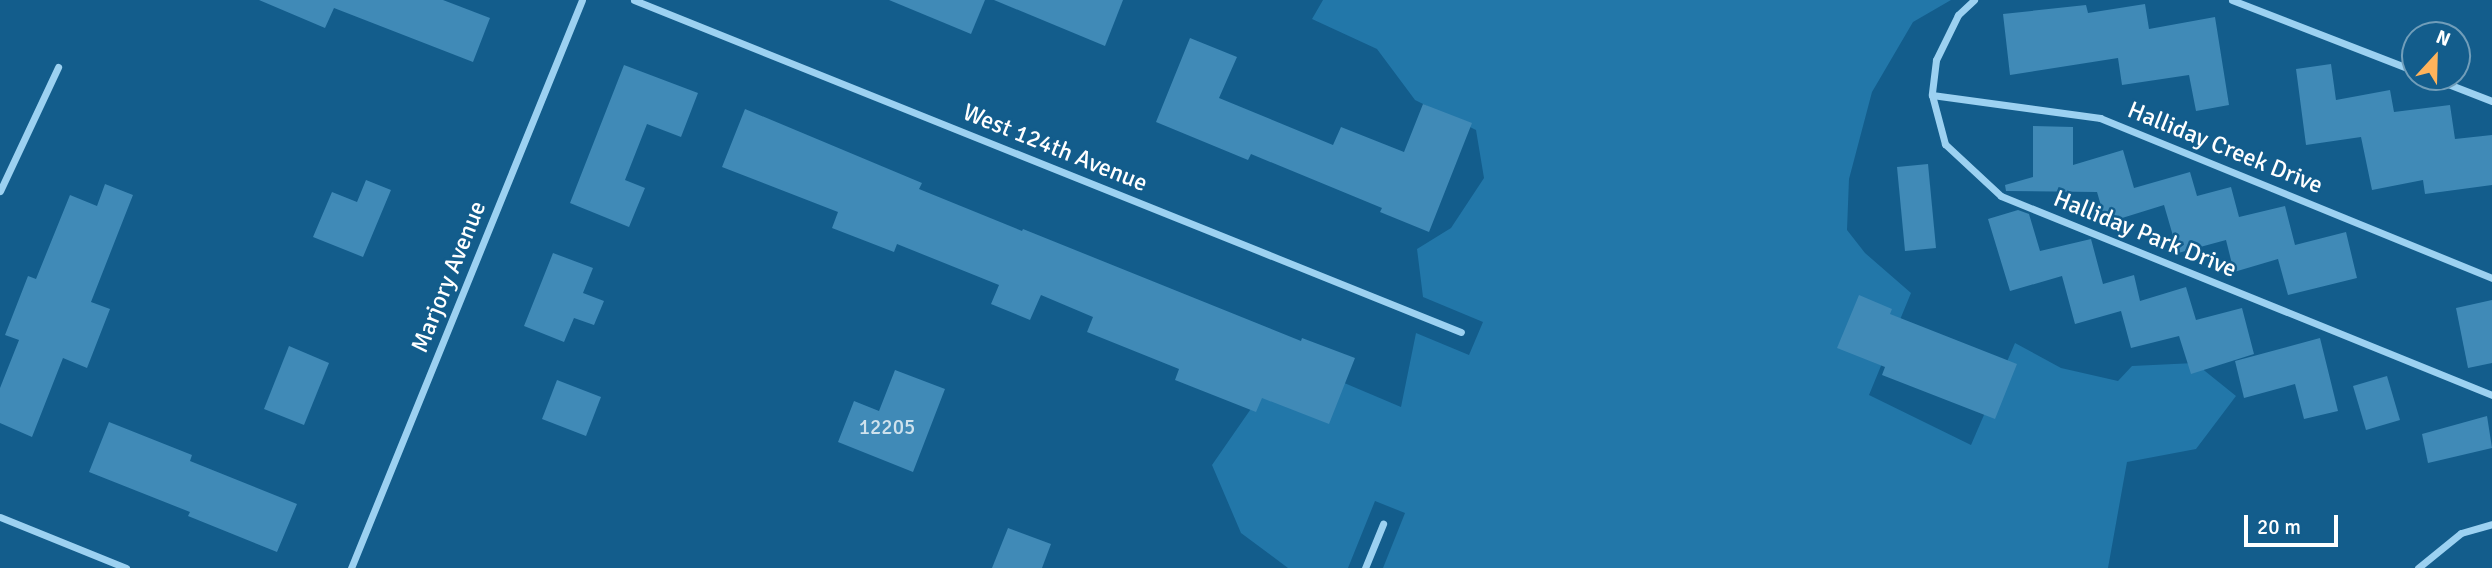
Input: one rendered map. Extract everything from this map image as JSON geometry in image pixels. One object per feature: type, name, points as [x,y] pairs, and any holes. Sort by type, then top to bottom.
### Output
[{"type":"street","name":"Marjory Avenue","points":[[351,568],[582,0]]},
{"type":"street","name":"West 124th Avenue","points":[[634,0],[1461,332]]},
{"type":"street","name":"Halliday Park Drive","points":[[1974,0],[1958,15],[1936,60],[1932,94],[1945,144],[2001,196],[2492,395]]},
{"type":"street","points":[[2232,0],[2401,66]]},
{"type":"street","points":[[0,191],[58,67]]},
{"type":"street","points":[[2466,91],[2492,101]]},
{"type":"street","name":"Halliday Creek Drive","points":[[1932,94],[2100,118],[2492,278]]},
{"type":"street","points":[[0,517],[126,568]]},
{"type":"street","points":[[1365,568],[1383,524]]},
{"type":"street","points":[[2418,568],[2461,533],[2492,524]]},
{"type":"shaded area","points":[[1323,0],[1951,0],[1913,22],[1872,92],[1849,179],[1847,230],[1865,253],[1911,293],[1869,395],[1971,445],[2015,343],[2061,368],[2118,381],[2132,366],[2195,363],[2236,396],[2196,449],[2127,462],[2108,568],[1383,568],[1405,513],[1375,501],[1348,568],[1288,568],[1241,533],[1212,465],[1264,390],[1316,371],[1401,407],[1416,333],[1469,355],[1483,322],[1423,297],[1417,249],[1451,228],[1484,178],[1476,130],[1415,100],[1377,49],[1312,19]]},
{"type":"building","points":[[259,0],[443,0],[490,18],[473,62],[334,8],[325,28]]},
{"type":"building","points":[[889,0],[985,0],[971,34]]},
{"type":"building","points":[[994,0],[1123,0],[1105,46]]},
{"type":"building","points":[[2145,4],[2149,29],[2215,17],[2229,105],[2196,111],[2189,75],[2122,85],[2118,58],[2010,75],[2003,14],[2086,5],[2088,13]]},
{"type":"building","points":[[1190,38],[1237,57],[1219,98],[1333,145],[1341,127],[1404,152],[1423,104],[1472,123],[1429,232],[1380,212],[1382,208],[1251,154],[1248,160],[1156,122]]},
{"type":"building","points":[[2331,64],[2336,100],[2390,90],[2394,112],[2450,105],[2455,139],[2492,135],[2492,185],[2425,194],[2423,180],[2372,190],[2361,137],[2306,145],[2296,69]]},
{"type":"building","points":[[624,65],[698,93],[681,137],[647,124],[625,180],[645,188],[629,227],[570,203]]},
{"type":"building","points":[[745,109],[922,183],[919,189],[1301,341],[1302,338],[1355,358],[1329,424],[1262,398],[1256,412],[1175,380],[1179,369],[1087,332],[1093,317],[1041,295],[1030,320],[991,304],[999,285],[897,244],[894,252],[832,228],[838,212],[722,167]]},
{"type":"building","points":[[2033,126],[2073,127],[2073,165],[2123,150],[2134,188],[2190,172],[2197,196],[2231,187],[2239,217],[2285,206],[2295,245],[2346,232],[2357,278],[2288,295],[2278,259],[2234,272],[2226,240],[2178,253],[2164,205],[2106,223],[2097,192],[2006,191],[2005,185],[2033,177]]},
{"type":"building","points":[[1928,164],[1936,248],[1905,251],[1897,167]]},
{"type":"building","points":[[366,180],[391,190],[363,257],[313,237],[332,192],[357,202]]},
{"type":"building","points":[[105,184],[133,195],[91,302],[110,309],[87,368],[63,358],[32,437],[0,423],[0,388],[19,340],[5,335],[28,276],[36,279],[70,195],[97,206]]},
{"type":"building","points":[[2018,210],[2029,214],[2040,251],[2091,239],[2103,284],[2134,275],[2140,301],[2186,287],[2196,320],[2242,308],[2254,354],[2191,374],[2179,336],[2131,348],[2121,311],[2075,324],[2062,276],[2010,291],[1988,219]]},
{"type":"building","points":[[553,253],[593,268],[583,293],[604,301],[594,325],[574,318],[564,342],[524,326]]},
{"type":"building","points":[[1859,295],[1892,309],[1890,314],[2017,364],[1995,419],[1882,375],[1885,367],[1837,348]]},
{"type":"building","points":[[2492,300],[2492,363],[2468,368],[2456,308]]},
{"type":"building","points":[[2320,338],[2338,411],[2304,419],[2295,384],[2244,398],[2235,361]]},
{"type":"building","points":[[289,346],[329,363],[304,425],[264,409]]},
{"type":"building","points":[[895,370],[945,389],[913,472],[838,442],[854,401],[879,411]]},
{"type":"building","points":[[2387,376],[2400,420],[2366,430],[2353,386]]},
{"type":"building","points":[[557,380],[601,397],[586,436],[542,419]]},
{"type":"building","points":[[2487,416],[2492,448],[2428,463],[2422,434]]},
{"type":"building","points":[[109,422],[192,455],[190,461],[297,504],[277,552],[188,516],[190,512],[89,472]]},
{"type":"building","points":[[1008,528],[1051,544],[1042,568],[992,568]]}]
